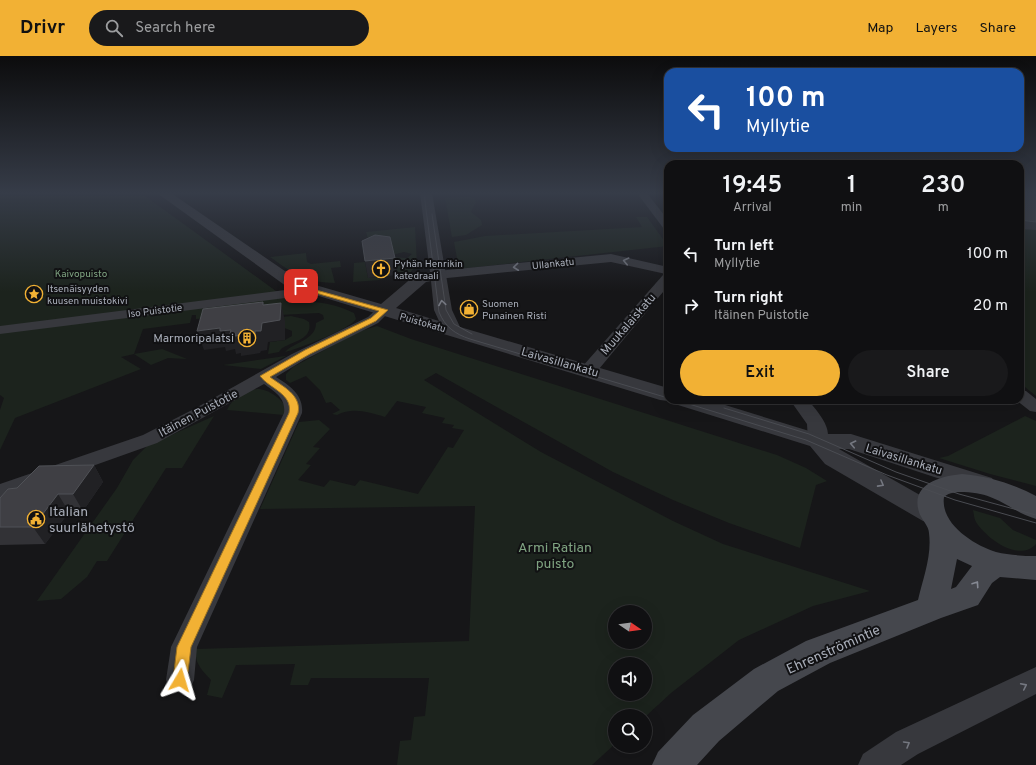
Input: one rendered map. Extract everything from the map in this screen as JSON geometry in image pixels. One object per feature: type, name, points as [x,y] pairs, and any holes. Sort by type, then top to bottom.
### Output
[{"type":"main road","name":"Laivasillankatu","points":[[1036,509],[1025,499],[988,486],[956,483],[939,487],[931,498],[938,523],[954,541],[975,554],[1003,565],[1036,568]]},
{"type":"main road","points":[[931,608],[944,553],[938,523]]},
{"type":"main road","name":"Ehrenströmintie","points":[[671,765],[706,728],[766,680],[818,652],[931,608],[968,596],[982,575],[990,569],[1003,565]]},
{"type":"street","name":"Puistokatu","points":[[210,226],[287,281],[452,330]]},
{"type":"street","points":[[430,226],[443,310],[452,330]]},
{"type":"street","name":"Ullankatu","points":[[437,275],[611,258],[664,270]]},
{"type":"street","points":[[384,310],[420,279],[437,275]]},
{"type":"street","name":"Muukalaiskatu","points":[[588,370],[664,283]]},
{"type":"street","name":"Iso Puistotie","points":[[0,330],[293,293],[310,289]]},
{"type":"street","name":"Itäinen Puistotie","points":[[0,492],[150,439],[200,413],[264,376],[373,320],[384,310]]},
{"type":"street","name":"Laivasillankatu","points":[[452,330],[664,393]]},
{"type":"street","points":[[180,680],[184,647],[295,406],[291,398],[264,376]]},
{"type":"street","points":[[1024,398],[1036,407]]},
{"type":"street","name":"Laivasillankatu","points":[[699,404],[818,441],[851,442],[988,486]]},
{"type":"street","points":[[802,404],[815,422],[819,432],[818,441]]},
{"type":"street","name":"Laivasillankatu","points":[[818,441],[834,458],[938,523]]},
{"type":"street","points":[[874,765],[907,743],[1036,680]]},
{"type":"green space","name":"Kaivopuisto","points":[[0,226],[187,226],[291,302],[307,301],[339,307],[354,313],[356,319],[352,323],[334,333],[312,343],[285,352],[309,337],[315,329],[316,323],[324,319],[323,315],[319,313],[196,319],[196,315],[192,315],[190,323],[143,329],[134,354],[121,357],[141,369],[15,418],[0,450],[0,410],[4,398],[0,395]]},
{"type":"green space","points":[[450,226],[480,226],[466,235],[452,237]]},
{"type":"green space","points":[[654,226],[664,240],[664,246],[459,269],[454,242],[485,236]]},
{"type":"green space","points":[[1024,226],[1036,226],[1036,396],[1024,386]]},
{"type":"green space","points":[[415,227],[417,264],[410,273],[399,278],[393,257],[407,258],[412,254],[404,252],[392,255],[372,253],[366,232]]},
{"type":"green space","points":[[306,253],[307,262],[311,264],[340,261],[341,267],[331,268],[335,283],[307,279],[286,268],[270,257]]},
{"type":"green space","points":[[365,262],[368,278],[378,277],[380,280],[353,282],[354,263]]},
{"type":"green space","points":[[291,316],[304,319],[309,322],[308,333],[301,339],[281,349],[279,352],[268,354],[270,342],[285,340],[292,336],[292,331],[262,319]]},
{"type":"green space","name":"Armi Ratian puisto","points":[[377,326],[411,339],[777,455],[806,468],[827,481],[816,485],[800,548],[729,523],[673,500],[613,472],[436,373],[424,380],[541,452],[673,521],[723,544],[870,591],[813,606],[739,640],[671,693],[652,711],[652,709],[608,709],[608,750],[592,765],[397,765],[400,741],[411,740],[414,717],[425,716],[429,678],[311,678],[308,685],[290,685],[295,664],[236,665],[222,698],[207,695],[211,680],[197,662],[196,649],[469,641],[475,506],[260,509],[299,422],[319,420],[330,429],[313,447],[320,448],[306,464],[311,465],[298,480],[324,487],[330,480],[355,486],[360,480],[418,494],[448,447],[453,448],[464,430],[452,428],[454,425],[442,423],[445,418],[422,413],[426,407],[397,401],[385,417],[361,411],[349,411],[337,415],[332,414],[340,410],[331,402],[326,403],[320,390],[306,376],[290,383],[286,380],[286,374],[293,367],[358,332]]},
{"type":"green space","points":[[162,349],[187,359],[168,358],[151,365],[134,354]]},
{"type":"green space","points":[[285,356],[261,369],[223,365]]},
{"type":"green space","points":[[257,389],[262,389],[278,398],[287,409],[284,415],[227,410],[232,402],[239,396]]},
{"type":"green space","points":[[214,416],[182,468],[166,468],[107,561],[97,561],[87,577],[61,599],[37,601],[117,488],[133,460],[147,446]]},
{"type":"green space","points":[[1025,416],[1036,421],[1036,486],[990,474],[939,458],[948,456]]},
{"type":"green space","points":[[973,510],[1000,518],[1013,530],[1036,540],[1036,544],[1029,549],[1021,551],[1012,550],[1003,546],[987,535],[975,521]]},
{"type":"building","points":[[375,235],[390,237],[395,258],[365,261],[362,241]]},
{"type":"building","points":[[263,302],[263,305],[281,303],[280,320],[262,323],[261,331],[255,331],[255,334],[235,336],[236,334],[230,334],[231,330],[220,331],[220,328],[197,331],[203,309]]},
{"type":"building","points":[[94,465],[73,494],[58,494],[33,527],[0,527],[0,498],[8,489],[17,488],[39,466]]},
{"type":"tram line","points":[[428,226],[439,312],[444,322],[451,329],[470,339],[664,397]]},
{"type":"tram line","points":[[434,226],[446,310],[454,324],[472,334]]},
{"type":"tram line","points":[[689,404],[806,440],[887,475],[955,500],[1036,523]]},
{"type":"tram line","points":[[724,408],[809,434],[896,472],[959,494],[1036,515]]},
{"type":"place","name":"Pyhän Henrikin katedraali","points":[[381,269]]},
{"type":"place","name":"Itsenäisyyden kuusen muistokivi","points":[[34,294]]},
{"type":"place","name":"Suomen Punainen Risti","points":[[469,309]]},
{"type":"place","name":"Marmoripalatsi","points":[[247,338]]},
{"type":"place","name":"Italian suurlähetystö","points":[[36,519]]},
{"type":"route","points":[[180,680],[184,647],[295,406],[291,398],[264,376],[352,329],[373,320],[384,310],[301,286]]}]
